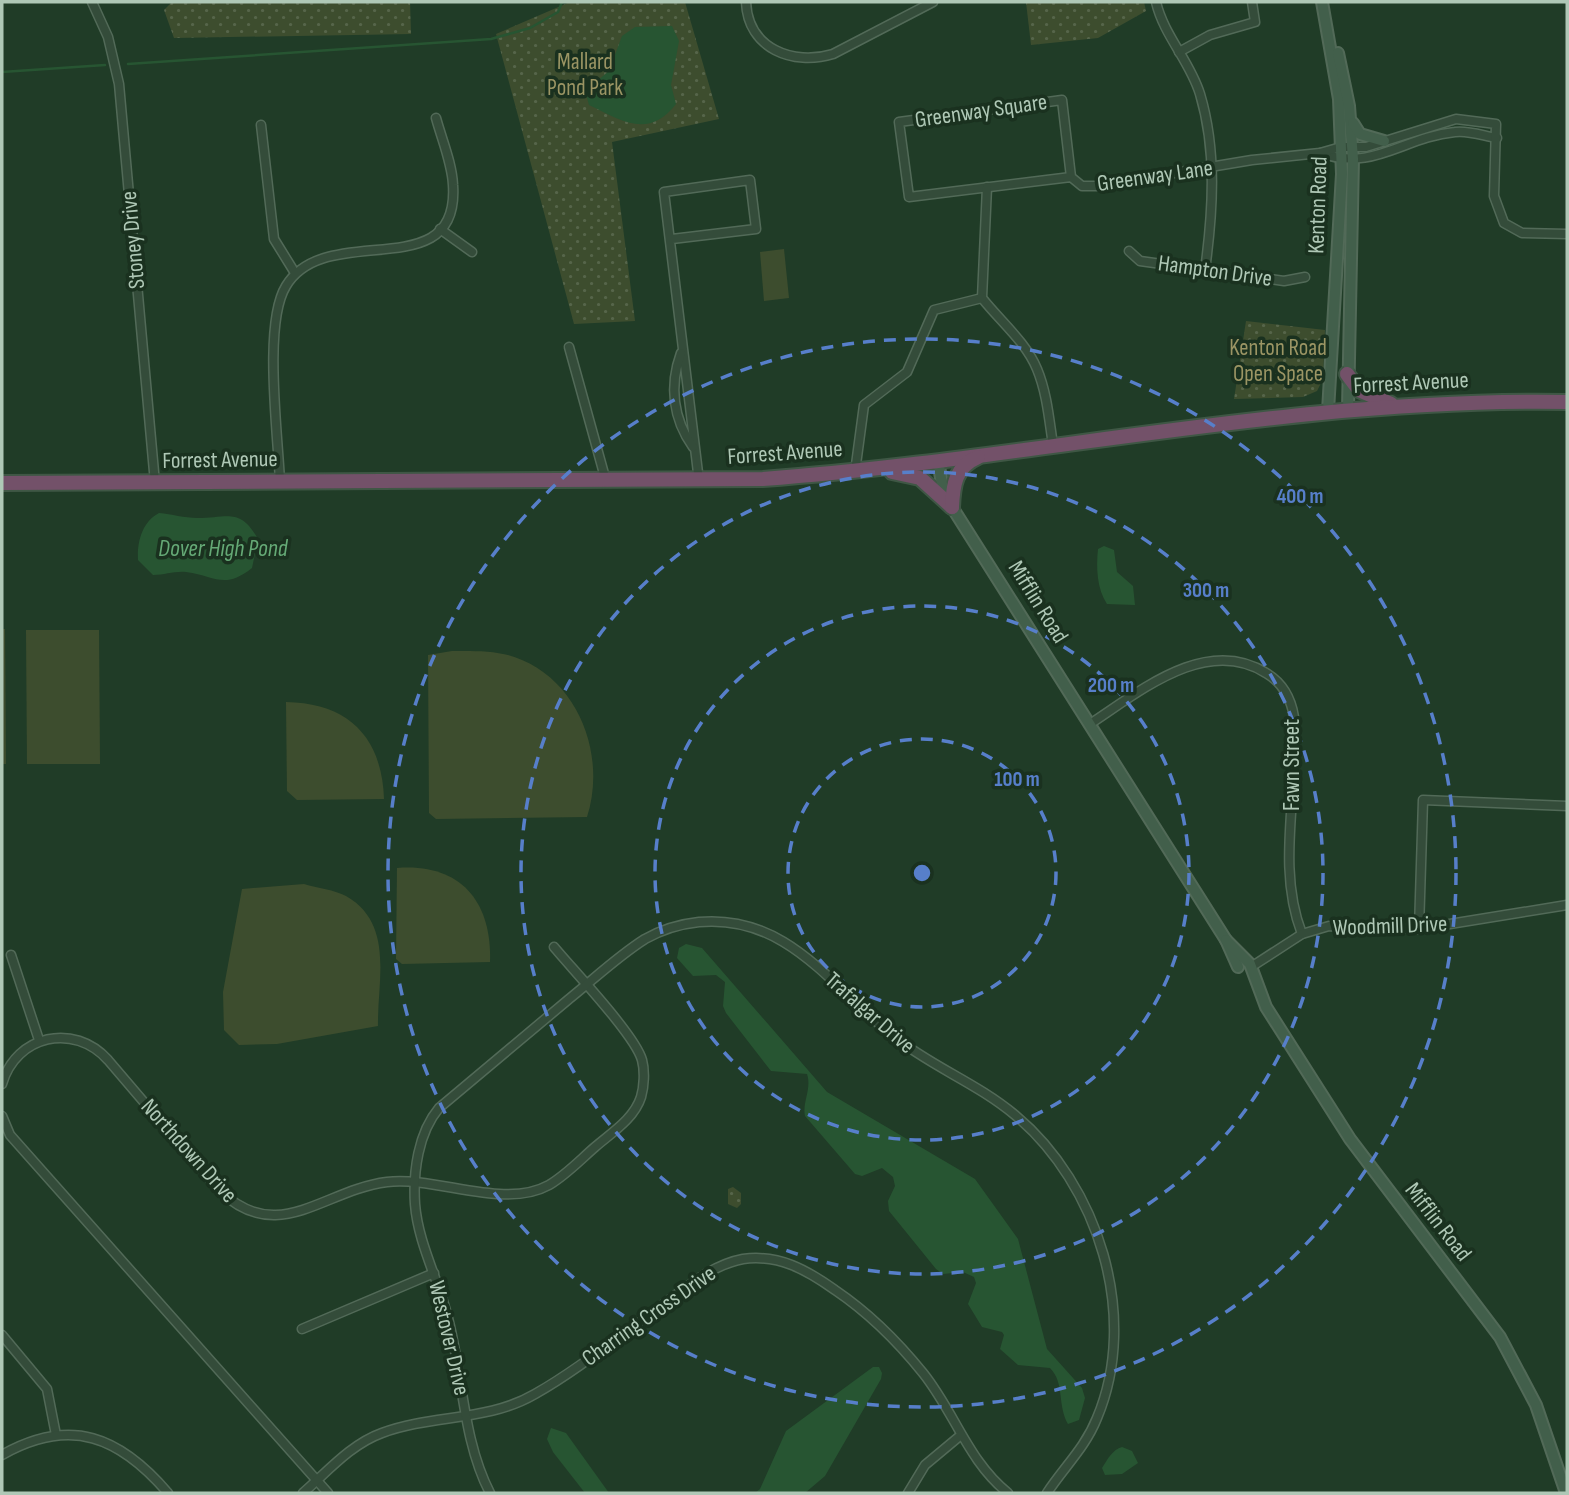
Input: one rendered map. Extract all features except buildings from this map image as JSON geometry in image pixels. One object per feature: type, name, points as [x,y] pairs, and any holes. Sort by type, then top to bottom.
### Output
[{"type":"highway","points":[[1347,374],[1359,390],[1396,405]]},
{"type":"highway","name":"Forrest Avenue","points":[[2,483],[699,481],[873,470],[1328,411],[1396,405],[1567,402]]},
{"type":"highway","points":[[953,508],[957,474],[967,463],[983,454]]},
{"type":"highway","points":[[873,470],[920,478],[953,508]]},
{"type":"main road","name":"Kenton Road","points":[[1322,2],[1347,147],[1353,159],[1348,410]]},
{"type":"main road","name":"Kenton Road","points":[[1328,2],[1349,106],[1347,147],[1341,160],[1341,221],[1328,411]]},
{"type":"main road","points":[[1349,106],[1353,126],[1360,134],[1384,141]]},
{"type":"main road","name":"Mifflin Road","points":[[938,460],[942,484],[953,508],[1226,940],[1246,967],[1266,1007],[1350,1139],[1504,1344],[1536,1405],[1566,1493]]},
{"type":"street","name":"Stoney Drive","points":[[93,2],[110,45],[119,84],[155,483]]},
{"type":"street","points":[[746,2],[749,23],[763,41],[795,59],[817,59],[833,54],[933,2]]},
{"type":"street","points":[[1156,2],[1163,26],[1199,93],[1212,168],[1212,216],[1205,270]]},
{"type":"street","points":[[1179,52],[1210,35],[1255,22],[1252,2]]},
{"type":"street","name":"Greenway Square","points":[[909,197],[899,122],[1062,100],[1072,177]]},
{"type":"street","points":[[280,482],[275,316],[281,294],[295,273],[330,254],[410,247],[440,229],[450,213],[453,183],[436,118]]},
{"type":"street","name":"Greenway Lane","points":[[909,197],[1072,177],[1082,186],[1096,187],[1347,147],[1366,147],[1457,119],[1496,124],[1497,138]]},
{"type":"street","points":[[261,125],[274,239],[295,273]]},
{"type":"street","points":[[1341,160],[1373,158],[1438,134],[1458,131],[1497,138],[1493,196],[1504,223],[1522,233],[1567,234]]},
{"type":"street","name":"Greenway Lane","points":[[1320,153],[1341,160]]},
{"type":"street","points":[[672,239],[756,229],[750,180],[664,192],[672,239],[682,350],[699,481]]},
{"type":"street","points":[[987,187],[982,299],[1023,345],[1036,367],[1044,391],[1053,445]]},
{"type":"street","points":[[440,229],[472,252]]},
{"type":"street","name":"Hampton Drive","points":[[1129,251],[1140,261],[1284,281],[1306,277]]},
{"type":"street","points":[[855,472],[864,405],[907,372],[934,310],[982,299]]},
{"type":"street","points":[[569,347],[606,481]]},
{"type":"street","points":[[682,350],[675,379],[675,402],[681,426],[695,450]]},
{"type":"street","name":"Fawn Street","points":[[1090,724],[1160,679],[1192,665],[1237,662],[1259,668],[1274,678],[1292,703],[1294,717],[1289,883],[1294,913],[1302,934]]},
{"type":"street","points":[[1419,929],[1423,800],[1567,806]]},
{"type":"street","name":"Woodmill Drive","points":[[1246,967],[1302,934],[1342,924],[1419,929],[1567,905]]},
{"type":"street","name":"Trafalgar Drive","points":[[415,1182],[425,1129],[439,1108],[640,942],[672,928],[714,922],[762,930],[804,954],[856,1006],[902,1043],[1002,1104],[1041,1139],[1076,1187],[1095,1225],[1106,1265],[1112,1307],[1110,1365],[1098,1417],[1082,1449],[1047,1493]]},
{"type":"street","name":"Northdown Drive","points":[[39,1040],[65,1037],[95,1048],[219,1190],[250,1212],[284,1216],[375,1184],[415,1182],[499,1193],[537,1191],[558,1179],[631,1115],[642,1096],[642,1060],[632,1041],[554,947]]},
{"type":"street","points":[[2,1084],[13,1061],[39,1040],[11,954]]},
{"type":"street","points":[[2,1116],[10,1135],[328,1493]]},
{"type":"street","name":"Westover Drive","points":[[415,1182],[417,1217],[450,1325],[476,1460],[490,1493]]},
{"type":"street","name":"Charring Cross Drive","points":[[303,1493],[353,1449],[380,1434],[407,1426],[507,1408],[530,1398],[698,1279],[728,1263],[761,1258],[792,1263],[806,1270],[879,1325],[924,1374],[985,1471],[1009,1493]]},
{"type":"street","points":[[302,1329],[434,1273]]},
{"type":"street","points":[[2,1335],[43,1383],[50,1398],[57,1435]]},
{"type":"street","points":[[2,1454],[24,1443],[57,1435],[90,1437],[121,1449],[149,1471],[168,1493]]},
{"type":"street","points":[[908,1493],[925,1465],[961,1435]]},
{"type":"green space","points":[[172,2],[410,2],[411,34],[174,38],[164,10]]},
{"type":"green space","name":"Mallard Pond Park","points":[[570,2],[685,2],[719,119],[612,142],[635,321],[574,324],[496,34]]},
{"type":"green space","points":[[1026,2],[1144,2],[1146,11],[1098,38],[1031,45]]},
{"type":"green space","points":[[784,249],[789,298],[764,301],[760,252]]},
{"type":"green space","name":"Kenton Road Open Space","points":[[1246,321],[1325,330],[1323,379],[1317,391],[1303,397],[1234,399]]},
{"type":"green space","points":[[2,629],[5,629],[6,764],[2,764]]},
{"type":"green space","points":[[26,630],[99,630],[100,764],[27,764]]},
{"type":"green space","points":[[452,651],[488,652],[514,657],[543,672],[560,687],[574,705],[590,748],[592,794],[587,817],[436,819],[429,813],[428,655]]},
{"type":"green space","points":[[286,702],[328,709],[358,728],[377,758],[384,799],[297,800],[287,791]]},
{"type":"green space","points":[[397,868],[419,868],[438,872],[455,879],[468,890],[485,921],[490,962],[402,964],[396,959]]},
{"type":"green space","points":[[304,884],[346,896],[361,908],[372,922],[380,955],[378,1026],[277,1044],[239,1045],[224,1030],[223,992],[242,889]]},
{"type":"green space","points":[[733,1187],[741,1193],[741,1204],[737,1208],[728,1204],[728,1189]]},
{"type":"water","points":[[672,26],[679,41],[671,85],[676,104],[666,115],[645,124],[634,124],[589,105],[586,94],[591,86],[609,71],[622,36],[635,27]]},
{"type":"water","name":"Dover High Pond","points":[[159,513],[192,518],[239,518],[258,539],[252,568],[227,580],[186,572],[153,575],[138,560],[138,546],[148,522]]},
{"type":"water","points":[[1104,546],[1114,550],[1117,572],[1133,586],[1135,605],[1107,604],[1099,585],[1097,564],[1098,549]]},
{"type":"water","points":[[686,944],[702,948],[827,1092],[975,1179],[1018,1239],[1047,1349],[1082,1388],[1085,1398],[1079,1420],[1068,1424],[1058,1380],[1050,1368],[1018,1365],[1000,1349],[1004,1335],[1002,1332],[982,1327],[968,1304],[976,1283],[974,1277],[963,1272],[943,1274],[936,1269],[889,1211],[888,1201],[895,1186],[893,1177],[882,1168],[862,1176],[855,1174],[805,1116],[807,1074],[771,1071],[726,1013],[723,1006],[725,982],[716,975],[693,976],[677,958],[679,948]]},
{"type":"water","points":[[873,1367],[879,1367],[881,1379],[825,1476],[805,1493],[755,1493],[760,1489],[786,1431]]},
{"type":"water","points":[[551,1428],[566,1433],[609,1493],[585,1493],[553,1452],[547,1439]]},
{"type":"water","points":[[1122,1447],[1132,1451],[1138,1463],[1122,1474],[1105,1475],[1102,1468],[1108,1458]]},
{"type":"waterway","points":[[128,64],[491,39],[530,28],[558,12],[562,2]]},
{"type":"waterway","points":[[2,72],[105,65]]}]
